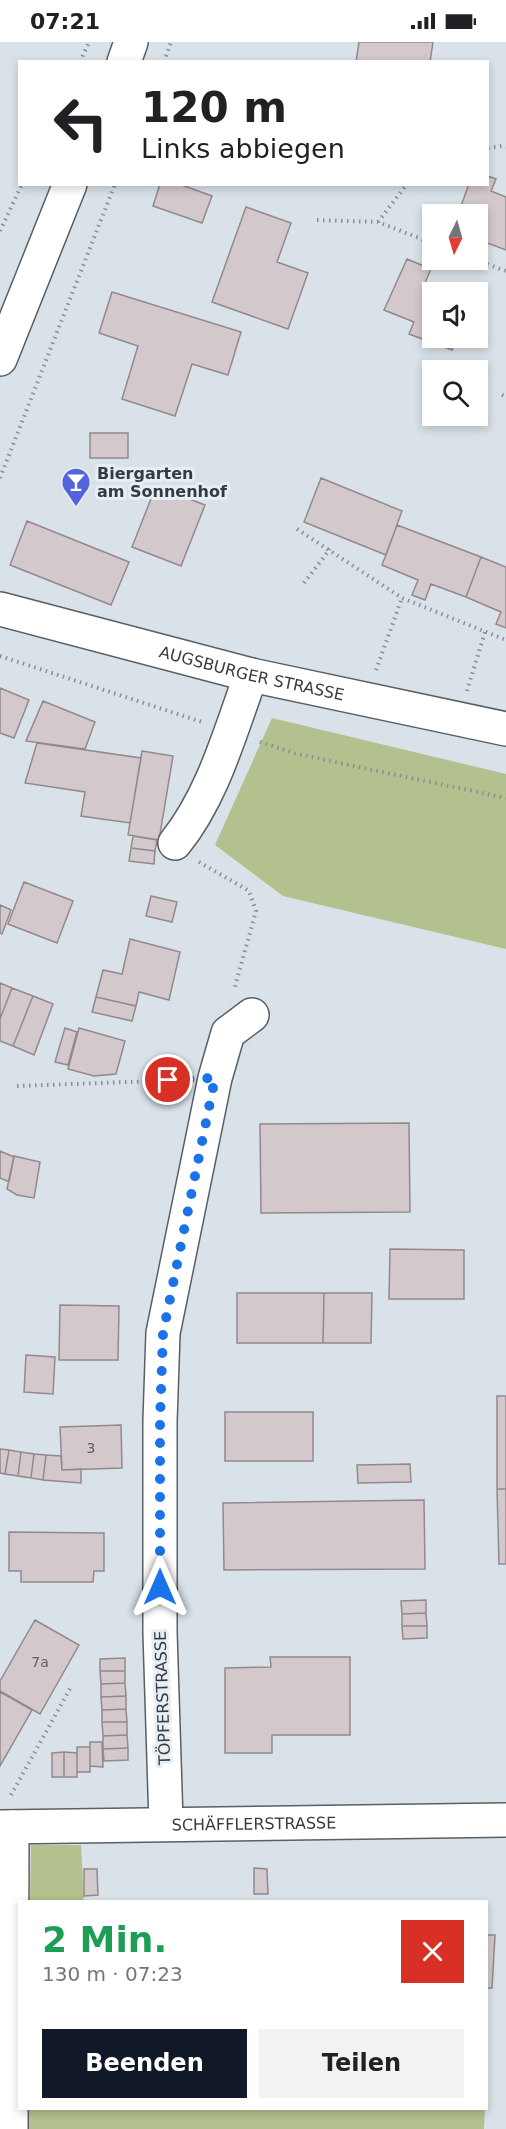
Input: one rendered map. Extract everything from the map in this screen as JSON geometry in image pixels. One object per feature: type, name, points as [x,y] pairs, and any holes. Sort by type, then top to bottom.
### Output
[{"type":"street","points":[[125,60],[131,42]]},
{"type":"street","points":[[0,359],[69,186]]},
{"type":"street","name":"AUGSBURGER STRASSE","points":[[0,609],[251,675],[506,729]]},
{"type":"street","points":[[175,843],[191,823],[217,767],[251,675]]},
{"type":"street","name":"TÖPFERSTRASSE","points":[[166,1823],[160,1632],[160,1421],[163,1333],[215,1078],[240,1024]]},
{"type":"street","points":[[6,1819],[11,2129]]},
{"type":"street","name":"SCHÄFFLERSTRASSE","points":[[6,1819],[166,1823],[506,1821]]},
{"type":"path","points":[[81,60],[89,42]]},
{"type":"path","points":[[165,60],[171,42]]},
{"type":"path","points":[[489,148],[506,147]]},
{"type":"path","points":[[0,231],[21,186]]},
{"type":"path","points":[[0,478],[114,186]]},
{"type":"path","points":[[378,222],[405,186]]},
{"type":"path","points":[[318,220],[378,222],[422,239]]},
{"type":"path","points":[[488,264],[506,271]]},
{"type":"path","points":[[297,529],[402,598],[506,640]]},
{"type":"path","points":[[304,583],[330,549]]},
{"type":"path","points":[[374,676],[402,598]]},
{"type":"path","points":[[466,694],[484,632]]},
{"type":"path","points":[[0,656],[297,754],[506,798]]},
{"type":"path","points":[[175,843],[192,858],[249,891],[256,911],[236,980],[240,1024]]},
{"type":"path","points":[[17,1086],[215,1078]]},
{"type":"path","points":[[6,1819],[72,1685]]},
{"type":"green space","points":[[272,718],[506,774],[506,949],[283,896],[215,845]]},
{"type":"green space","points":[[31,1845],[81,1845],[84,1900],[30,1900]]},
{"type":"green space","points":[[29,2110],[485,2110],[484,2129],[29,2129]]},
{"type":"building","points":[[359,42],[433,42],[430,60],[356,60]]},
{"type":"building","points":[[489,176],[496,179],[491,191],[506,197],[506,250],[488,243],[488,204],[462,204],[468,186],[489,186]]},
{"type":"building","points":[[159,186],[184,186],[212,196],[202,223],[153,206]]},
{"type":"building","points":[[246,207],[291,223],[277,262],[308,273],[288,329],[212,302]]},
{"type":"building","points":[[407,259],[422,265],[422,270],[431,270],[425,282],[422,282],[422,339],[409,334],[414,322],[384,310]]},
{"type":"building","points":[[112,292],[241,332],[228,375],[192,364],[175,416],[122,399],[138,346],[99,333]]},
{"type":"building","points":[[90,433],[128,433],[128,458],[90,458]]},
{"type":"building","points":[[321,478],[402,511],[386,555],[304,522]]},
{"type":"building","points":[[156,486],[205,505],[181,566],[132,547]]},
{"type":"building","points":[[27,521],[129,562],[111,605],[10,565]]},
{"type":"building","points":[[397,525],[481,557],[466,597],[431,584],[425,600],[412,595],[418,580],[382,565]]},
{"type":"building","points":[[481,557],[506,567],[506,628],[496,624],[501,612],[466,597]]},
{"type":"building","points":[[0,688],[29,700],[14,738],[0,733]]},
{"type":"building","points":[[43,701],[95,722],[85,749],[26,741]]},
{"type":"building","points":[[37,743],[141,758],[130,823],[81,816],[85,792],[25,783]]},
{"type":"building","points":[[142,751],[173,756],[159,840],[128,835]]},
{"type":"building","points":[[133,836],[157,840],[155,851],[131,848]]},
{"type":"building","points":[[131,848],[155,851],[154,864],[129,861]]},
{"type":"building","points":[[24,882],[73,901],[57,943],[8,924]]},
{"type":"building","points":[[151,896],[177,902],[172,922],[146,916]]},
{"type":"building","points":[[0,905],[11,910],[2,934],[0,933]]},
{"type":"building","points":[[130,939],[180,952],[169,1000],[139,992],[136,1006],[96,997],[103,970],[122,974]]},
{"type":"building","points":[[0,983],[12,988],[0,1019]]},
{"type":"building","points":[[12,988],[33,996],[13,1046],[0,1041],[0,1019]]},
{"type":"building","points":[[33,996],[53,1004],[34,1055],[13,1046]]},
{"type":"building","points":[[96,997],[136,1006],[132,1021],[92,1012]]},
{"type":"building","points":[[65,1028],[77,1032],[68,1065],[55,1062]]},
{"type":"building","points":[[79,1028],[125,1041],[116,1074],[94,1076],[68,1069]]},
{"type":"building","points":[[409,1123],[410,1212],[261,1213],[260,1124]]},
{"type":"building","points":[[0,1151],[14,1157],[9,1182],[0,1178]]},
{"type":"building","points":[[14,1156],[40,1162],[34,1198],[17,1195],[7,1189]]},
{"type":"building","points":[[390,1249],[464,1250],[464,1299],[389,1299]]},
{"type":"building","points":[[237,1293],[324,1293],[323,1343],[237,1343]]},
{"type":"building","points":[[324,1293],[372,1293],[371,1343],[323,1343]]},
{"type":"building","points":[[60,1305],[119,1306],[118,1360],[59,1360]]},
{"type":"building","points":[[26,1355],[55,1357],[53,1394],[24,1392]]},
{"type":"building","points":[[497,1396],[506,1396],[506,1489],[497,1489]]},
{"type":"building","points":[[225,1412],[313,1412],[313,1461],[225,1461]]},
{"type":"building","points":[[121,1425],[122,1468],[62,1470],[60,1427]]},
{"type":"building","points":[[0,1449],[9,1450],[5,1474],[0,1473]]},
{"type":"building","points":[[9,1450],[21,1452],[18,1476],[5,1474]]},
{"type":"building","points":[[21,1452],[34,1454],[31,1478],[18,1476]]},
{"type":"building","points":[[34,1454],[46,1455],[43,1480],[31,1478]]},
{"type":"building","points":[[46,1455],[61,1456],[62,1470],[81,1469],[81,1483],[43,1480]]},
{"type":"building","points":[[410,1464],[411,1482],[358,1483],[357,1465]]},
{"type":"building","points":[[497,1489],[506,1489],[506,1564],[499,1564]]},
{"type":"building","points":[[424,1500],[425,1569],[224,1570],[223,1503]]},
{"type":"building","points":[[9,1532],[104,1533],[104,1571],[94,1571],[93,1582],[21,1582],[21,1571],[9,1571]]},
{"type":"building","points":[[426,1600],[426,1613],[402,1614],[401,1601]]},
{"type":"building","points":[[426,1613],[427,1626],[402,1626],[402,1614]]},
{"type":"building","points":[[35,1620],[79,1645],[40,1714],[0,1691],[0,1681]]},
{"type":"building","points":[[402,1626],[427,1626],[427,1638],[403,1639]]},
{"type":"building","points":[[270,1657],[350,1657],[350,1735],[272,1735],[272,1753],[225,1753],[225,1668],[271,1667]]},
{"type":"building","points":[[125,1658],[125,1671],[100,1671],[100,1659]]},
{"type":"building","points":[[100,1671],[125,1671],[125,1683],[101,1684]]},
{"type":"building","points":[[125,1683],[126,1696],[101,1697],[101,1684]]},
{"type":"building","points":[[0,1692],[32,1710],[0,1766]]},
{"type":"building","points":[[126,1696],[126,1709],[102,1710],[101,1697]]},
{"type":"building","points":[[126,1709],[127,1722],[102,1722],[102,1710]]},
{"type":"building","points":[[102,1722],[127,1722],[127,1735],[103,1736]]},
{"type":"building","points":[[127,1735],[128,1748],[103,1749],[103,1736]]},
{"type":"building","points":[[90,1742],[102,1742],[103,1767],[90,1766]]},
{"type":"building","points":[[77,1747],[90,1747],[90,1772],[77,1772]]},
{"type":"building","points":[[128,1748],[128,1760],[104,1761],[103,1749]]},
{"type":"building","points":[[64,1752],[77,1753],[77,1777],[64,1777]]},
{"type":"building","points":[[64,1752],[64,1777],[52,1777],[52,1753]]},
{"type":"building","points":[[254,1868],[267,1869],[268,1894],[254,1894]]},
{"type":"building","points":[[84,1869],[97,1869],[98,1895],[84,1896]]},
{"type":"building","points":[[488,1935],[495,1935],[492,1988],[488,1988]]},
{"type":"place","name":"Biergarten am Sonnenhof","points":[[76,508]]},
{"type":"route","points":[[160,1587],[160,1421],[163,1333],[215,1078],[168,1080]]}]
